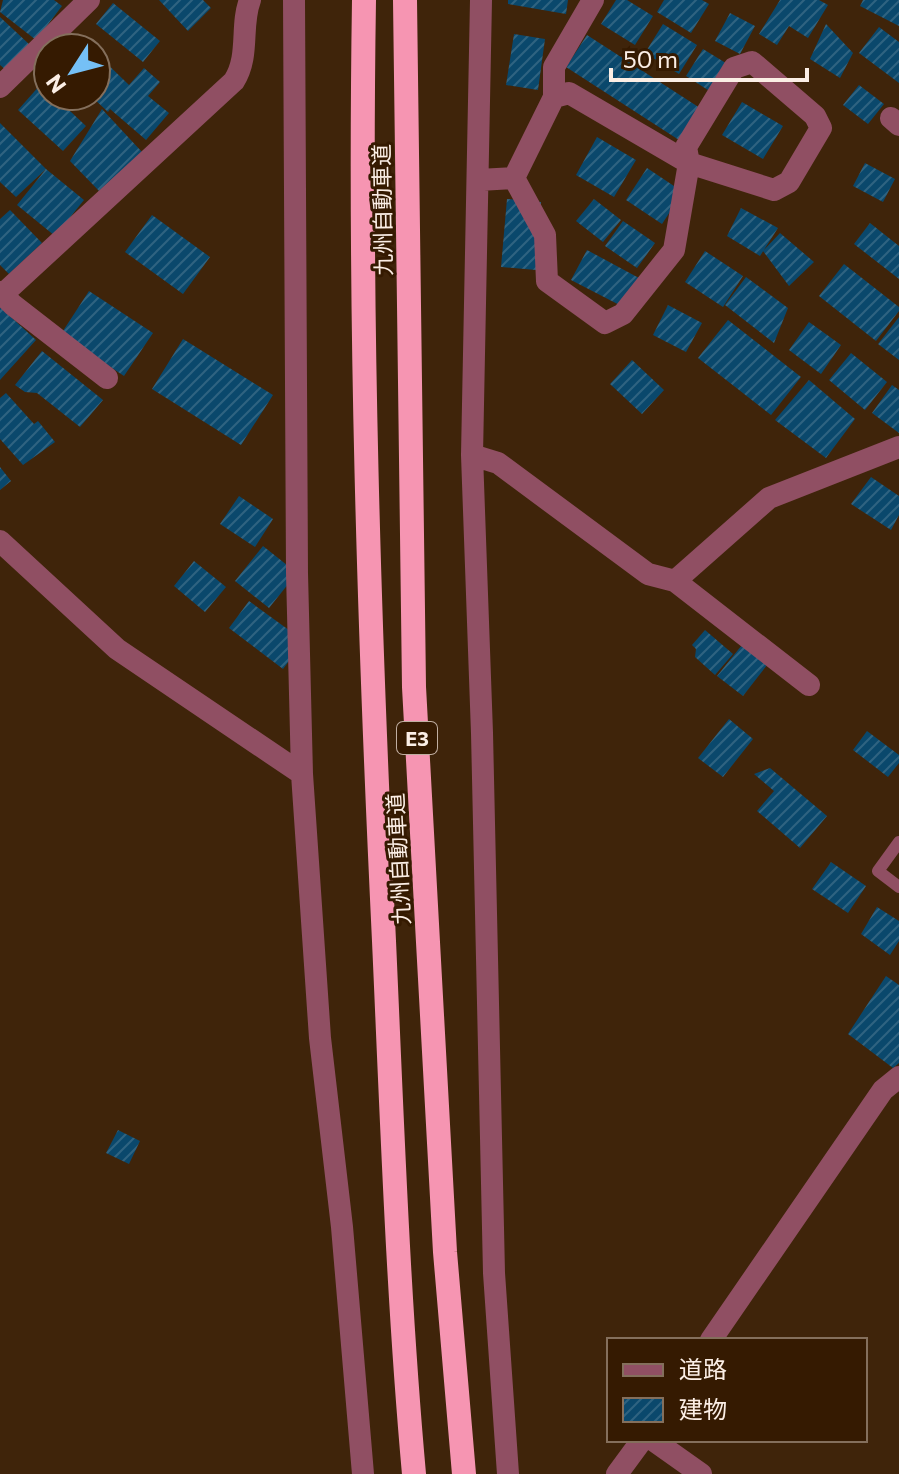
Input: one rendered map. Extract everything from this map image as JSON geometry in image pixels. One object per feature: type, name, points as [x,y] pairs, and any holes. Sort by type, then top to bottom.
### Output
[{"type":"highway","name":"九州自動車道","points":[[364,0],[361,161],[371,667],[390,1076],[414,1474]]},
{"type":"highway","name":"九州自動車道","points":[[405,0],[414,687],[445,1252],[464,1474]]},
{"type":"street","points":[[0,87],[89,0]]},
{"type":"street","points":[[107,378],[1,293],[234,81],[242,65],[250,0]]},
{"type":"street","points":[[481,0],[472,455],[482,733],[493,1257],[508,1474]]},
{"type":"street","points":[[514,178],[554,97],[554,67],[593,0]]},
{"type":"street","points":[[289,4],[302,774],[320,1038],[342,1227],[363,1474]]},
{"type":"street","points":[[514,178],[545,235],[547,281],[605,323],[623,314],[674,250],[689,163],[686,147],[734,68],[752,62],[815,116],[821,128],[789,182],[774,190],[689,163],[569,93],[554,97]]},
{"type":"street","points":[[479,180],[514,178]]},
{"type":"street","points":[[675,581],[769,498],[899,447]]},
{"type":"street","points":[[472,455],[498,463],[648,574],[675,581],[809,685]]},
{"type":"street","points":[[0,541],[117,649],[302,774]]},
{"type":"street","points":[[712,1338],[883,1090],[899,1077]]},
{"type":"street","points":[[617,1474],[641,1442]]},
{"type":"street","points":[[656,1442],[701,1474]]},
{"type":"lane","points":[[899,842],[878,871],[899,887]]},
{"type":"building","points":[[3,0],[54,0],[62,6],[42,32],[32,32],[32,37],[0,12]]},
{"type":"building","points":[[159,0],[203,0],[211,8],[188,31]]},
{"type":"building","points":[[508,0],[568,0],[566,14],[508,4]]},
{"type":"building","points":[[616,0],[627,0],[653,16],[635,45],[601,24]]},
{"type":"building","points":[[664,0],[702,0],[709,4],[691,33],[657,12]]},
{"type":"building","points":[[780,0],[819,0],[828,5],[808,38],[789,26],[777,45],[759,34]]},
{"type":"building","points":[[863,0],[899,0],[899,26],[860,6]]},
{"type":"building","points":[[113,3],[160,41],[143,62],[112,37],[112,32],[106,32],[96,24]]},
{"type":"building","points":[[730,13],[755,26],[740,54],[715,41]]},
{"type":"building","points":[[0,17],[30,45],[6,70],[0,65]]},
{"type":"building","points":[[663,24],[697,45],[679,74],[645,53]]},
{"type":"building","points":[[826,24],[853,53],[840,78],[810,59]]},
{"type":"building","points":[[879,27],[899,42],[899,83],[859,53]]},
{"type":"building","points":[[514,34],[545,39],[538,90],[506,85]]},
{"type":"building","points":[[587,35],[700,108],[679,140],[566,67]]},
{"type":"building","points":[[703,49],[729,65],[711,92],[686,76]]},
{"type":"building","points":[[144,68],[160,82],[148,96],[169,113],[146,140],[112,111],[112,69],[129,85]]},
{"type":"building","points":[[859,85],[884,104],[868,124],[843,105]]},
{"type":"building","points":[[32,94],[32,112],[71,112],[86,126],[63,151],[18,110]]},
{"type":"building","points":[[742,102],[783,126],[763,159],[722,135]]},
{"type":"building","points":[[100,112],[105,112],[142,152],[100,192],[70,161]]},
{"type":"building","points":[[0,123],[46,169],[16,197],[0,182]]},
{"type":"building","points":[[597,137],[636,160],[614,197],[576,175]]},
{"type":"building","points":[[865,163],[895,179],[883,202],[853,186]]},
{"type":"building","points":[[647,168],[683,192],[662,224],[626,200]]},
{"type":"building","points":[[46,169],[84,200],[55,236],[17,205]]},
{"type":"building","points":[[507,199],[541,202],[536,270],[501,267]]},
{"type":"building","points":[[594,199],[621,220],[603,242],[576,221]]},
{"type":"building","points":[[741,208],[778,228],[760,256],[727,236]]},
{"type":"building","points":[[10,210],[42,243],[9,274],[0,265],[0,219]]},
{"type":"building","points":[[152,215],[210,257],[183,294],[125,252]]},
{"type":"building","points":[[623,221],[655,243],[637,268],[605,246]]},
{"type":"building","points":[[870,223],[899,246],[899,279],[854,244]]},
{"type":"building","points":[[780,233],[814,262],[789,286],[763,251]]},
{"type":"building","points":[[587,250],[639,278],[633,312],[571,280]]},
{"type":"building","points":[[705,251],[743,276],[723,307],[685,282]]},
{"type":"building","points":[[844,264],[899,307],[876,341],[819,296]]},
{"type":"building","points":[[746,277],[788,308],[774,343],[725,305]]},
{"type":"building","points":[[89,291],[153,333],[124,376],[61,334]]},
{"type":"building","points":[[668,305],[702,323],[686,352],[653,335]]},
{"type":"building","points":[[0,307],[36,340],[0,380]]},
{"type":"building","points":[[899,317],[899,360],[878,344]]},
{"type":"building","points":[[728,320],[801,377],[771,415],[698,358]]},
{"type":"building","points":[[809,322],[841,345],[821,374],[789,350]]},
{"type":"building","points":[[183,339],[273,395],[241,445],[152,389]]},
{"type":"building","points":[[42,351],[103,400],[80,427],[37,393],[25,392],[15,385]]},
{"type":"building","points":[[851,353],[887,382],[865,410],[829,380]]},
{"type":"building","points":[[632,360],[664,390],[642,414],[610,384]]},
{"type":"building","points":[[809,380],[855,419],[826,458],[775,420]]},
{"type":"building","points":[[892,385],[899,390],[899,433],[872,413]]},
{"type":"building","points":[[6,393],[34,424],[38,421],[55,442],[23,465],[0,439],[0,398]]},
{"type":"building","points":[[0,467],[11,481],[0,490]]},
{"type":"building","points":[[871,477],[899,496],[899,515],[891,530],[851,504]]},
{"type":"building","points":[[239,496],[273,519],[255,547],[220,524]]},
{"type":"building","points":[[263,546],[297,573],[269,608],[235,581]]},
{"type":"building","points":[[194,561],[226,587],[205,612],[174,586]]},
{"type":"building","points":[[249,601],[304,641],[283,669],[229,628]]},
{"type":"building","points":[[705,630],[733,654],[715,675],[695,657],[696,649],[692,645]]},
{"type":"building","points":[[742,645],[767,665],[743,696],[717,676]]},
{"type":"building","points":[[729,719],[753,739],[723,777],[698,758]]},
{"type":"building","points":[[867,731],[899,755],[899,763],[888,777],[853,750]]},
{"type":"building","points":[[770,768],[827,816],[800,848],[757,811],[774,791],[754,774]]},
{"type":"building","points":[[831,862],[866,886],[848,913],[812,889]]},
{"type":"building","points":[[877,907],[899,921],[899,941],[890,955],[861,934]]},
{"type":"building","points":[[886,976],[899,985],[899,1063],[893,1068],[848,1034]]},
{"type":"building","points":[[118,1130],[140,1141],[129,1164],[106,1153]]}]
